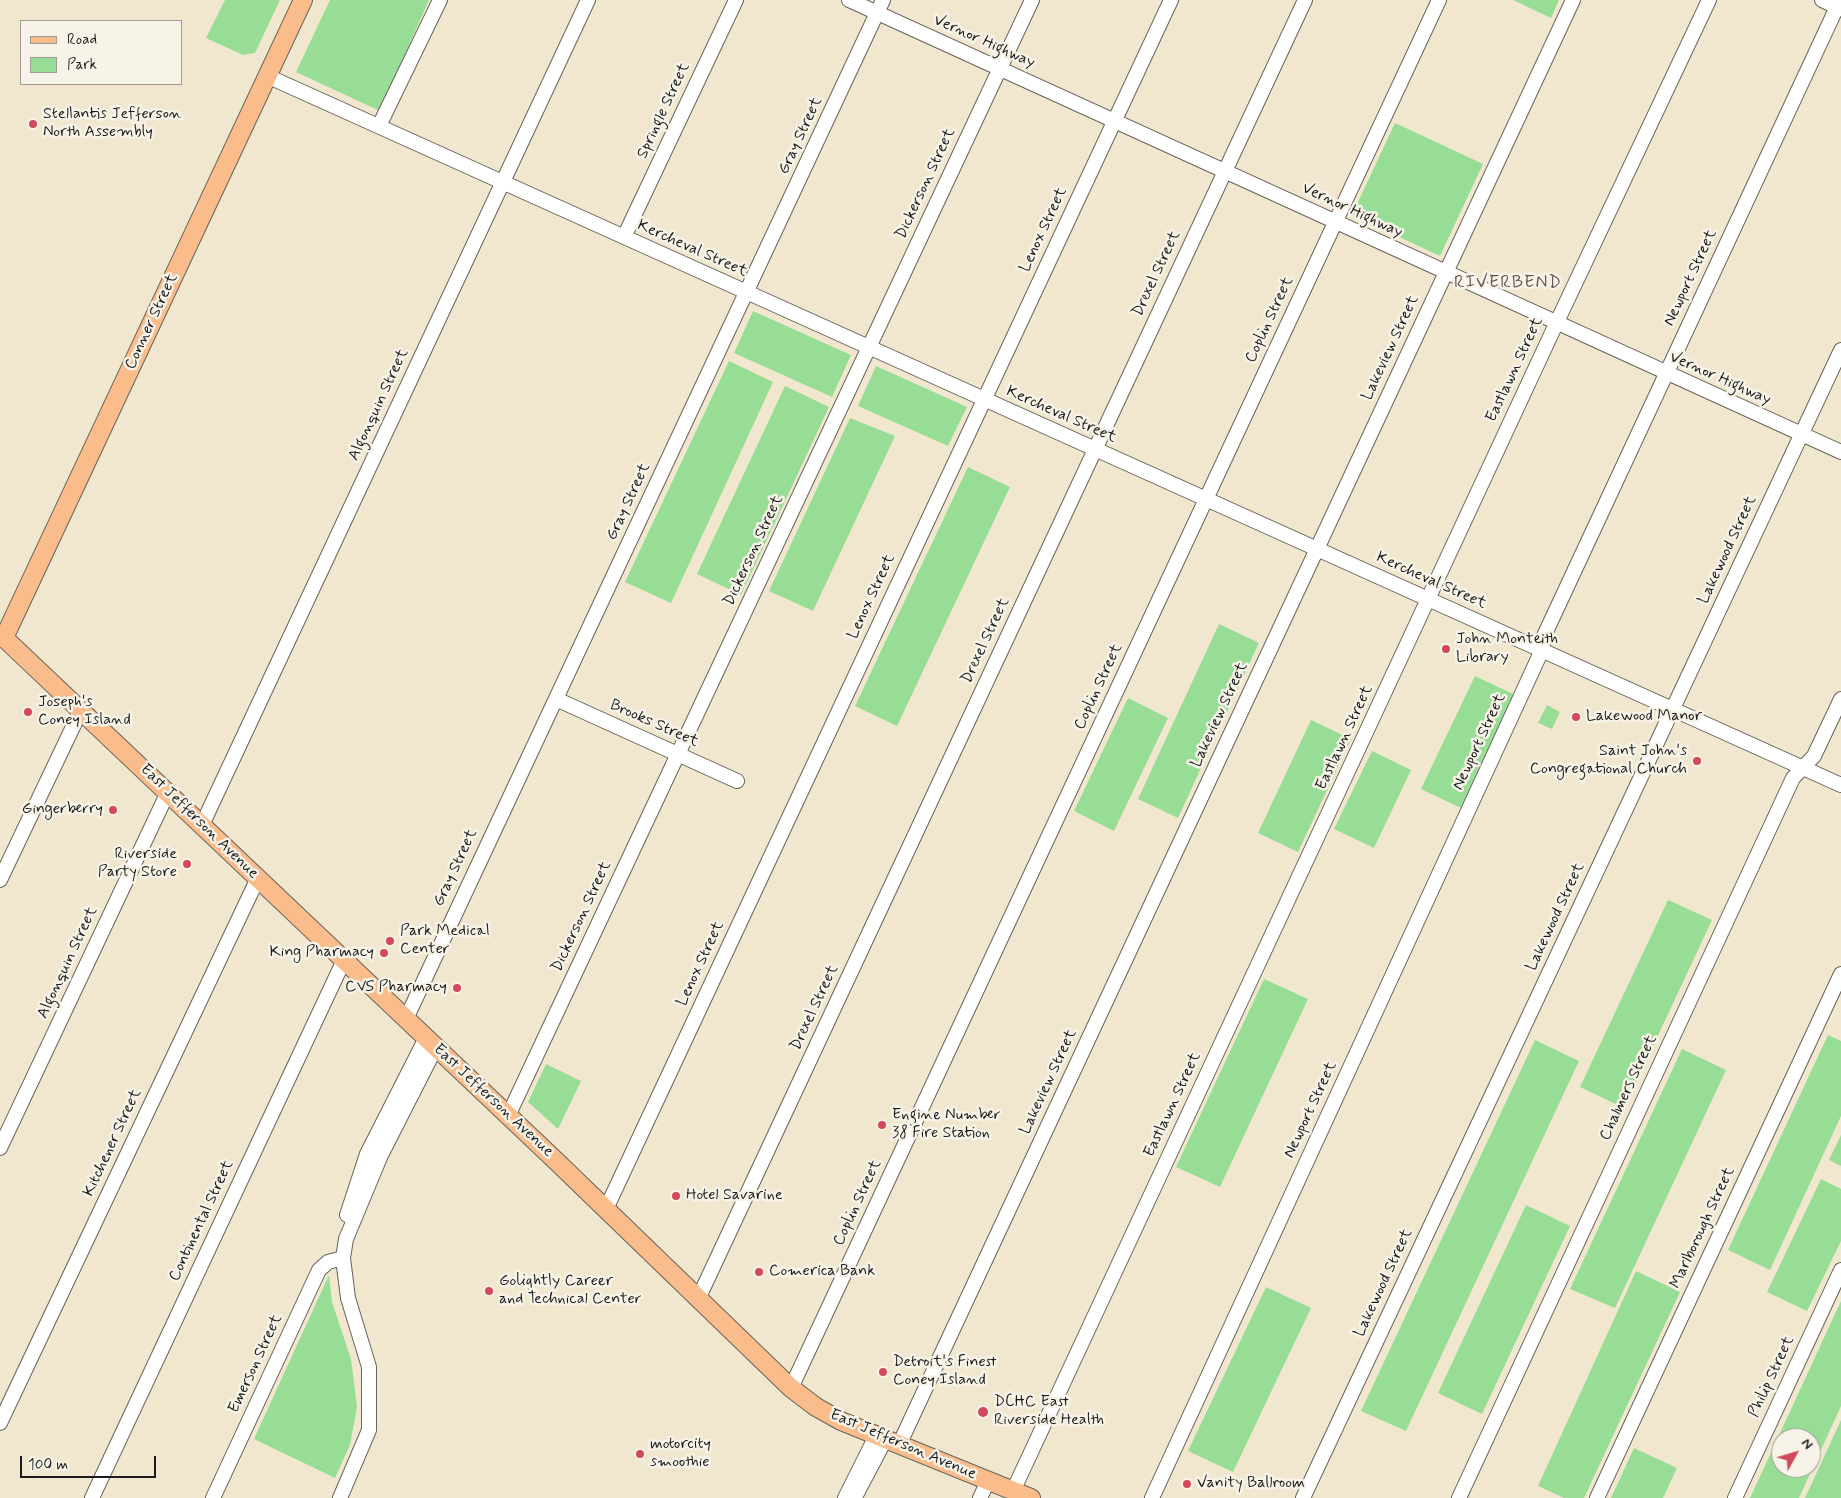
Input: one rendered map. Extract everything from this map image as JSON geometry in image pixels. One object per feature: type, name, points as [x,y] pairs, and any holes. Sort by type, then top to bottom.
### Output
[{"type":"main road","name":"Conner Street","points":[[2,639],[303,0]]},
{"type":"main road","name":"East Jefferson Avenue","points":[[2,639],[168,792],[699,1297],[742,1342],[791,1388],[832,1416],[1031,1498]]},
{"type":"street","points":[[379,126],[440,0]]},
{"type":"street","name":"Algonquin Street","points":[[202,825],[588,0]]},
{"type":"street","name":"Springle Street","points":[[624,237],[736,0]]},
{"type":"street","name":"Vernor Highway","points":[[849,0],[1556,324],[1841,452]]},
{"type":"street","name":"Gray Street","points":[[406,1019],[884,0]]},
{"type":"street","name":"Dickerson Street","points":[[508,1116],[1032,0]]},
{"type":"street","name":"Lenox Street","points":[[606,1209],[1171,0]]},
{"type":"street","name":"Drexel Street","points":[[699,1297],[1305,0]]},
{"type":"street","name":"Coplin Street","points":[[791,1388],[1438,0]]},
{"type":"street","name":"Lakeview Street","points":[[887,1440],[1317,549],[1573,0]]},
{"type":"street","name":"Eastlawn Street","points":[[1013,1491],[1556,324],[1709,0]]},
{"type":"street","points":[[1822,0],[1840,6]]},
{"type":"street","name":"Newport Street","points":[[1152,1498],[1542,650],[1544,636],[1840,6]]},
{"type":"street","name":"Kercheval Street","points":[[267,76],[1841,785]]},
{"type":"street","name":"Lakewood Street","points":[[1303,1498],[1841,350]]},
{"type":"street","name":"Brooks Street","points":[[556,699],[737,781]]},
{"type":"street","name":"Chalmers Street","points":[[1459,1498],[1793,778],[1814,756],[1841,699]]},
{"type":"street","points":[[0,880],[80,710]]},
{"type":"street","name":"Algonquin Street","points":[[0,1148],[168,792]]},
{"type":"street","name":"Kitchener Street","points":[[0,1423],[258,878]]},
{"type":"street","name":"Continental Street","points":[[92,1498],[344,960]]},
{"type":"street","name":"Marlborough Street","points":[[1597,1498],[1841,974]]},
{"type":"street","points":[[340,1498],[369,1430],[369,1367],[348,1298],[344,1258],[346,1219],[367,1154],[431,1042]]},
{"type":"street","name":"Emerson Street","points":[[213,1498],[319,1270],[328,1262],[344,1258]]},
{"type":"street","name":"Philip Street","points":[[1735,1498],[1841,1270]]},
{"type":"street","points":[[845,1498],[887,1440]]},
{"type":"street","points":[[855,1498],[887,1440]]},
{"type":"street","points":[[980,1498],[988,1481]]},
{"type":"green space","points":[[225,0],[280,0],[255,53],[243,55],[206,38]]},
{"type":"green space","points":[[330,0],[429,0],[380,111],[296,72]]},
{"type":"green space","points":[[1513,0],[1559,0],[1551,18]]},
{"type":"green space","points":[[1395,123],[1483,164],[1440,256],[1352,215]]},
{"type":"green space","points":[[753,311],[851,355],[832,397],[734,353]]},
{"type":"green space","points":[[729,361],[773,382],[671,603],[625,582]]},
{"type":"green space","points":[[876,366],[967,407],[948,446],[858,406]]},
{"type":"green space","points":[[785,386],[829,407],[741,595],[697,574]]},
{"type":"green space","points":[[850,418],[895,436],[813,611],[769,591]]},
{"type":"green space","points":[[968,467],[1010,487],[897,726],[855,706]]},
{"type":"green space","points":[[1219,624],[1259,643],[1178,818],[1138,799]]},
{"type":"green space","points":[[1475,676],[1515,695],[1461,808],[1421,789]]},
{"type":"green space","points":[[1128,698],[1168,718],[1114,831],[1074,811]]},
{"type":"green space","points":[[1547,705],[1560,712],[1552,729],[1538,723]]},
{"type":"green space","points":[[1311,720],[1351,739],[1298,852],[1258,833]]},
{"type":"green space","points":[[1372,751],[1411,770],[1374,848],[1334,829]]},
{"type":"green space","points":[[1668,900],[1712,920],[1624,1108],[1580,1087]]},
{"type":"green space","points":[[1264,979],[1308,999],[1220,1187],[1176,1167]]},
{"type":"green space","points":[[1828,1035],[1841,1041],[1841,1116],[1770,1270],[1728,1250]]},
{"type":"green space","points":[[1535,1040],[1579,1061],[1406,1431],[1361,1411]]},
{"type":"green space","points":[[1682,1049],[1726,1070],[1615,1308],[1570,1289]]},
{"type":"green space","points":[[546,1064],[581,1081],[558,1129],[528,1102]]},
{"type":"green space","points":[[1841,1135],[1841,1166],[1829,1160]]},
{"type":"green space","points":[[1821,1179],[1841,1189],[1841,1241],[1807,1311],[1767,1292]]},
{"type":"green space","points":[[1526,1205],[1570,1226],[1482,1414],[1438,1393]]},
{"type":"green space","points":[[1636,1271],[1680,1292],[1584,1498],[1564,1498],[1538,1486]]},
{"type":"green space","points":[[329,1275],[332,1302],[351,1359],[357,1407],[350,1445],[335,1478],[254,1439]]},
{"type":"green space","points":[[1266,1287],[1311,1308],[1233,1472],[1188,1451]]},
{"type":"green space","points":[[1841,1301],[1841,1406],[1821,1450],[1821,1428],[1782,1428]]},
{"type":"green space","points":[[1841,1420],[1841,1498],[1805,1498],[1814,1478],[1821,1478],[1821,1463]]},
{"type":"green space","points":[[1634,1448],[1677,1468],[1663,1498],[1611,1498]]},
{"type":"green space","points":[[1771,1453],[1771,1478],[1808,1478],[1799,1498],[1750,1498]]},
{"type":"place","name":"Stellantis Jefferson North Assembly","points":[[33,124]]},
{"type":"place","name":"John Monteith Library","points":[[1446,649]]},
{"type":"place","name":"Joseph's Coney Island","points":[[28,712]]},
{"type":"place","name":"Lakewood Manor","points":[[1576,717]]},
{"type":"place","name":"Saint John's Congregational Church","points":[[1697,761]]},
{"type":"place","name":"Gingerberry","points":[[113,810]]},
{"type":"place","name":"Riverside Party Store","points":[[187,864]]},
{"type":"place","name":"Park Medical Center","points":[[390,941]]},
{"type":"place","name":"King Pharmacy","points":[[384,953]]},
{"type":"place","name":"CVS Pharmacy","points":[[457,988]]},
{"type":"place","name":"Engine Number 38 Fire Station","points":[[882,1125]]},
{"type":"place","name":"Hotel Savarine","points":[[676,1196]]},
{"type":"place","name":"Comerica Bank","points":[[759,1272]]},
{"type":"place","name":"Golightly Career and Technical Center","points":[[489,1291]]},
{"type":"place","name":"Detroit's Finest Coney Island","points":[[883,1372]]},
{"type":"place","name":"DCHC East Riverside Health","points":[[983,1412]]},
{"type":"place","name":"motorcity smoothie","points":[[640,1454]]},
{"type":"place","name":"Vanity Ballroom","points":[[1187,1484]]},
{"type":"district","name":"RIVERBEND","points":[[1508,283]]}]
